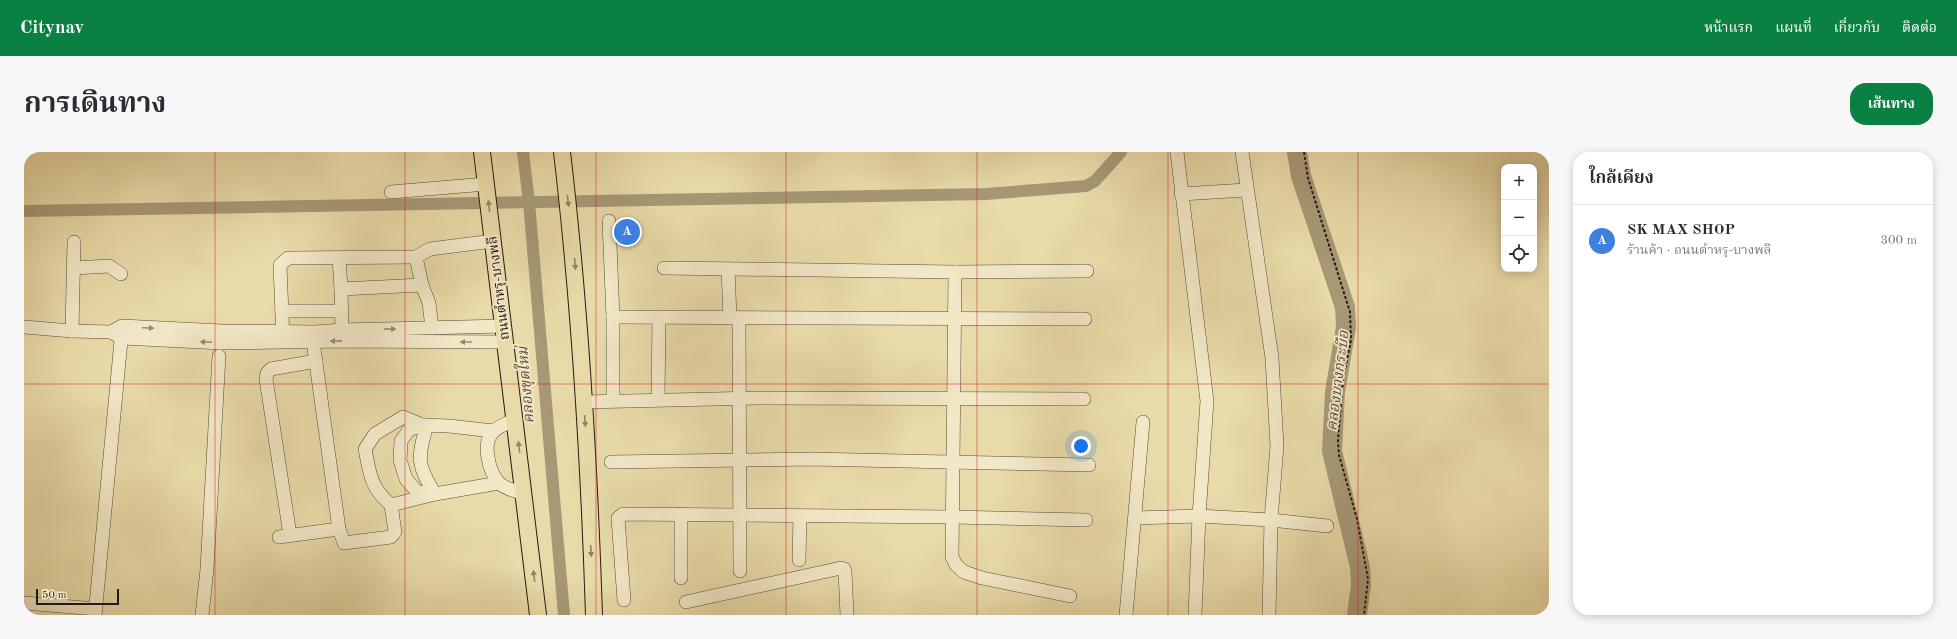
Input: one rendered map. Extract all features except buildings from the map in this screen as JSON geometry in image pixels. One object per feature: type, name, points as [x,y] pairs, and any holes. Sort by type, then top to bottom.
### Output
[{"type":"main road","name":"ถนนตำหรุ-บางพลี","points":[[482,152],[538,615]]},
{"type":"main road","points":[[562,152],[571,225],[584,402],[594,615]]},
{"type":"street","points":[[1177,152],[1207,401],[1199,516],[1195,615]]},
{"type":"street","points":[[1242,152],[1246,190],[1271,351],[1275,393],[1277,446],[1271,520],[1269,615]]},
{"type":"street","points":[[391,192],[486,185]]},
{"type":"street","points":[[1181,194],[1246,190]]},
{"type":"street","points":[[609,221],[613,317],[613,400]]},
{"type":"street","points":[[283,337],[280,265],[288,258],[416,257],[430,249],[492,234]]},
{"type":"street","points":[[72,331],[74,242]]},
{"type":"street","points":[[416,257],[422,286],[429,302],[432,328]]},
{"type":"street","points":[[339,258],[342,330]]},
{"type":"street","points":[[74,268],[109,266],[121,274]]},
{"type":"street","points":[[664,268],[955,272],[1087,271]]},
{"type":"street","points":[[728,269],[734,317],[738,399],[740,571]]},
{"type":"street","points":[[955,272],[956,318],[953,398],[952,557],[956,566],[964,572],[982,578],[1070,596]]},
{"type":"street","points":[[341,289],[422,286]]},
{"type":"street","points":[[282,311],[341,310]]},
{"type":"street","points":[[613,317],[1085,319]]},
{"type":"street","points":[[658,399],[659,317]]},
{"type":"street","points":[[283,337],[342,330],[503,326]]},
{"type":"street","points":[[24,327],[72,331],[283,337],[313,341],[505,342]]},
{"type":"street","points":[[24,603],[96,612],[118,332]]},
{"type":"street","points":[[313,341],[339,529],[341,540],[346,543],[391,537],[395,532],[391,505],[379,495],[370,477],[365,449],[375,434],[403,417],[424,425],[493,431]]},
{"type":"street","points":[[202,615],[207,569],[220,356]]},
{"type":"street","points":[[316,361],[270,369],[267,373],[266,379],[285,536],[339,529]]},
{"type":"street","points":[[584,402],[658,399],[1084,399]]},
{"type":"street","points":[[515,419],[493,431],[488,441],[489,461],[499,483],[505,487],[524,494]]},
{"type":"street","points":[[1126,615],[1143,422]]},
{"type":"street","points":[[424,425],[419,449],[422,474],[435,494]]},
{"type":"street","points":[[424,425],[409,430],[402,441],[400,460],[406,480],[417,492],[435,494]]},
{"type":"street","points":[[611,462],[812,459],[1089,465]]},
{"type":"street","points":[[391,505],[435,494],[499,483]]},
{"type":"street","points":[[624,600],[618,518],[623,514],[952,517],[1086,520]]},
{"type":"street","points":[[681,514],[681,578]]},
{"type":"street","points":[[799,560],[800,516]]},
{"type":"street","points":[[1135,518],[1199,516],[1271,520],[1327,526]]},
{"type":"street","points":[[686,602],[841,568],[844,569],[846,577],[847,615]]},
{"type":"path","points":[[1304,152],[1308,178],[1350,312],[1351,340],[1343,380],[1338,440],[1339,455],[1356,519],[1368,579],[1364,615]]},
{"type":"waterway","name":"คลองขุดใหม่","points":[[523,152],[529,202],[564,615]]},
{"type":"waterway","points":[[24,211],[986,194],[1086,186],[1095,181],[1121,152]]},
{"type":"waterway","name":"คลองบางกระบือ","points":[[1297,152],[1301,176],[1345,307],[1346,327],[1335,392],[1332,451],[1360,567],[1361,584],[1357,615]]},
{"type":"place","name":"SK MAX SHOP","points":[[627,232]]}]
